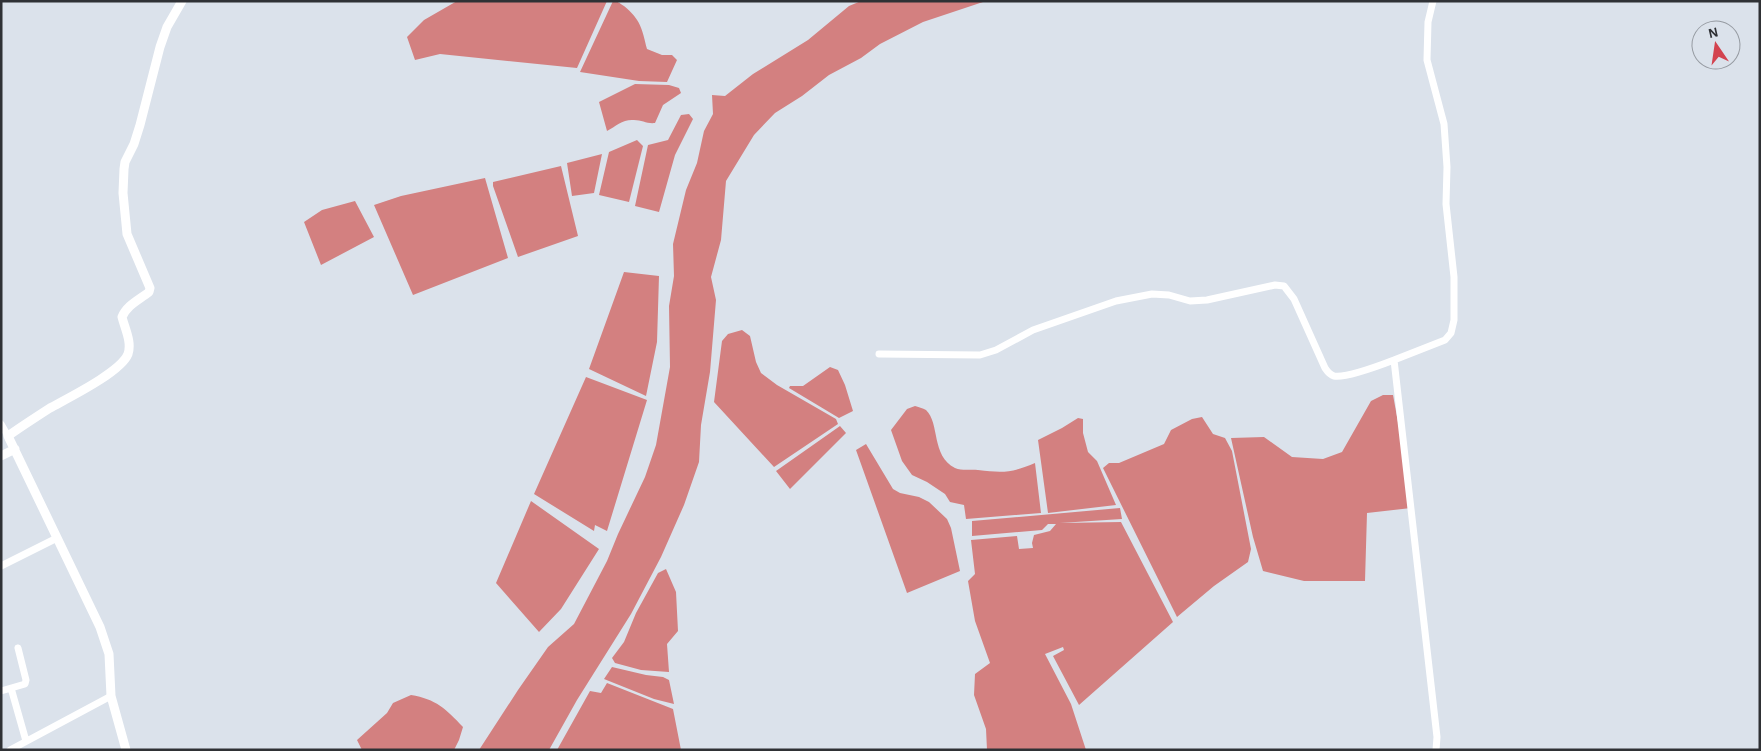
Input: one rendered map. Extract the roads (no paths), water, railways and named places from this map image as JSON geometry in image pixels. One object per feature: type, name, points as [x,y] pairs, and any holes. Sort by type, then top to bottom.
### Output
[{"type":"street","points":[[8,436],[52,407],[83,391],[120,364],[127,356],[130,343],[122,317],[131,305],[149,292],[150,288],[127,234],[123,193],[125,162],[134,144],[140,125],[167,27],[182,1]]},
{"type":"street","points":[[879,354],[980,355],[996,350],[1033,330],[1116,301],[1152,294],[1169,295],[1190,301],[1207,300],[1275,285],[1284,286],[1294,299],[1325,368],[1334,376],[1354,373],[1445,340],[1450,333],[1454,320],[1454,277],[1446,204],[1448,167],[1444,124],[1427,60],[1428,22],[1433,1]]},
{"type":"street","points":[[1394,360],[1437,737],[1436,750]]},
{"type":"street","points":[[1,424],[15,449],[100,626],[107,645],[110,664],[111,696],[126,750]]},
{"type":"street","points":[[1,456],[15,449]]},
{"type":"street","points":[[1,566],[58,538]]},
{"type":"street","points":[[1,691],[25,684],[26,680],[18,648]]},
{"type":"street","points":[[11,688],[26,741]]},
{"type":"street","points":[[10,750],[111,696]]}]
